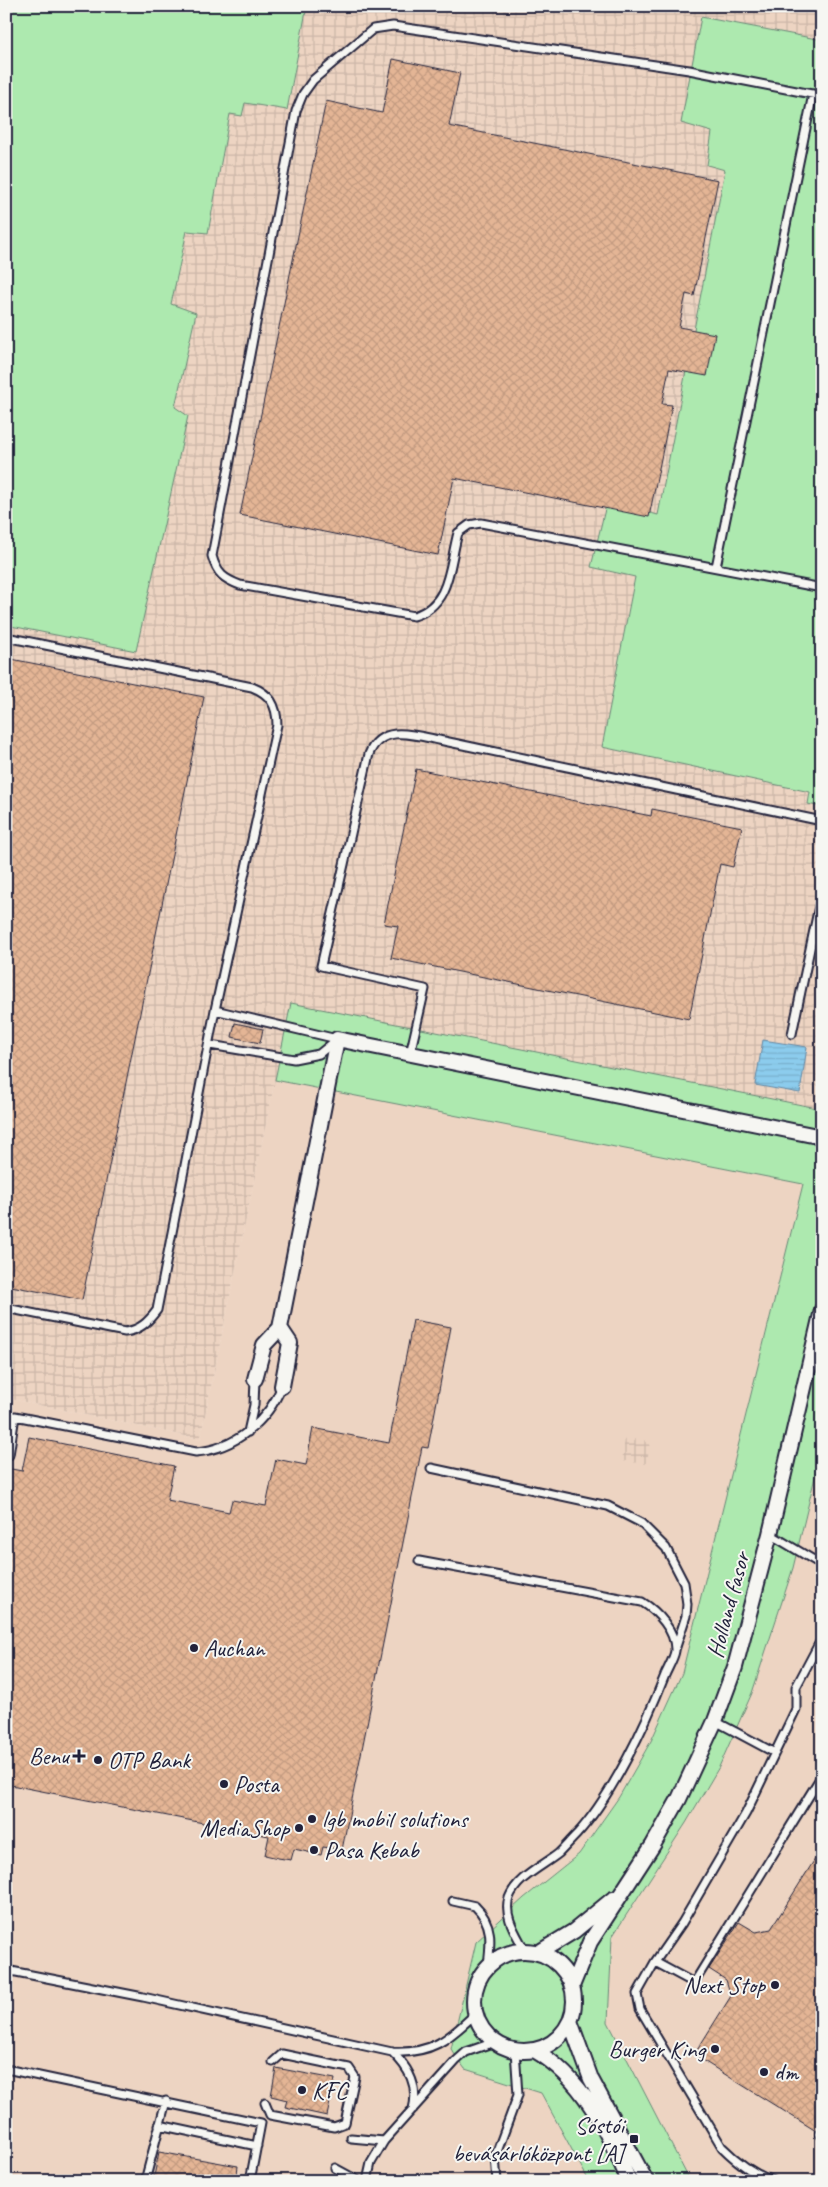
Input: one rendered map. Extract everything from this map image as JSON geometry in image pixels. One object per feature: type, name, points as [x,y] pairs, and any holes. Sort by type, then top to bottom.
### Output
[{"type":"street","points":[[256,1379],[264,1344],[280,1328],[337,1039],[822,1137]]},
{"type":"street","name":"Holland fasor","points":[[572,1986],[590,1942],[624,1891],[679,1799],[715,1721],[735,1667],[770,1534],[822,1310]]},
{"type":"street","points":[[280,1328],[290,1343],[282,1386]]},
{"type":"street","name":"Holland fasor","points":[[531,1952],[574,1931],[624,1891]]},
{"type":"street","points":[[512,1952],[531,1952],[559,1965],[572,1986],[574,2004],[570,2021],[552,2042],[534,2050],[516,2050],[495,2042],[487,2035],[475,2014],[473,2001],[475,1988],[488,1965],[499,1957],[512,1952]]},
{"type":"street","points":[[570,2021],[590,2079],[646,2181]]},
{"type":"street","points":[[534,2050],[563,2070],[576,2085],[602,2124],[629,2181]]},
{"type":"lane","points":[[822,96],[689,70],[393,26],[373,29],[313,80],[303,94],[296,111],[212,556],[215,568],[224,579],[240,585],[414,616],[426,612],[436,604],[443,594],[458,533],[469,525],[480,523],[822,588]]},
{"type":"lane","points":[[716,567],[813,94]]},
{"type":"lane","points":[[6,638],[252,687],[268,696],[274,704],[277,725],[215,1010],[210,1045],[157,1310],[150,1320],[135,1331],[125,1332],[6,1308]]},
{"type":"lane","points":[[410,1054],[425,989],[321,966],[369,754],[372,747],[384,736],[400,733],[444,741],[822,822]]},
{"type":"lane","points":[[792,1034],[822,892]]},
{"type":"lane","points":[[215,1010],[337,1039]]},
{"type":"lane","points":[[210,1045],[294,1059],[319,1054],[337,1039]]},
{"type":"lane","points":[[248,1432],[254,1405],[256,1379]]},
{"type":"lane","points":[[9,1455],[15,1416],[196,1452],[222,1447],[248,1432],[277,1399],[282,1386]]},
{"type":"lane","points":[[431,1468],[608,1506],[642,1522],[666,1548],[684,1583],[688,1604],[675,1650],[641,1730],[621,1769],[579,1832],[559,1852],[521,1881],[514,1888],[508,1900],[508,1917],[531,1952]]},
{"type":"lane","points":[[770,1534],[822,1565]]},
{"type":"lane","points":[[419,1561],[642,1602],[661,1616],[675,1650]]},
{"type":"lane","points":[[774,2181],[752,2171],[733,2158],[722,2147],[640,2009],[637,1994],[655,1962],[682,1923],[700,1888],[746,1813],[796,1709],[796,1687],[822,1638]]},
{"type":"lane","points":[[715,1721],[775,1753]]},
{"type":"lane","points":[[655,1962],[694,1983],[822,1775]]},
{"type":"lane","points":[[453,1901],[475,1906],[487,1920],[491,1938],[488,1965]]},
{"type":"lane","points":[[6,1970],[143,1997],[392,2052],[418,2051],[444,2041],[475,2014]]},
{"type":"lane","points":[[367,2181],[371,2163],[384,2142],[456,2061],[466,2052],[495,2042]]},
{"type":"lane","points":[[497,2181],[495,2157],[518,2095],[516,2050]]},
{"type":"lane","points":[[392,2052],[408,2071],[414,2085],[416,2097],[412,2112]]},
{"type":"lane","points":[[265,2103],[270,2115],[334,2127],[346,2123],[354,2077],[350,2068],[282,2054],[274,2062]]},
{"type":"lane","points":[[6,2069],[166,2101],[261,2123],[250,2181]]},
{"type":"lane","points":[[145,2181],[166,2101]]},
{"type":"lane","points":[[159,2125],[256,2146]]},
{"type":"lane","points":[[351,2138],[384,2142]]},
{"type":"lane","points":[[335,2168],[359,2181]]},
{"type":"shaded area","points":[[307,6],[822,6],[822,40],[701,17],[712,132],[725,170],[658,515],[607,501],[591,566],[635,577],[602,747],[810,792],[808,803],[822,807],[822,1109],[291,1004],[200,1439],[6,1398],[6,625],[136,650],[175,407],[196,314],[171,305],[187,231],[208,233],[230,114],[245,103],[287,110]]},
{"type":"shaded area","points":[[275,1080],[803,1184],[682,1673],[651,1741],[619,1797],[579,1854],[524,1898],[465,2069],[541,2093],[589,2181],[6,2181],[6,1398],[200,1439]]},
{"type":"shaded area","points":[[625,1438],[650,1441],[647,1464],[622,1461]]},
{"type":"shaded area","points":[[822,1448],[822,2181],[690,2181],[608,2022],[612,1937],[686,1823],[719,1767],[752,1693],[793,1568]]},
{"type":"green space","points":[[6,6],[307,6],[287,110],[245,103],[242,116],[230,114],[208,233],[187,231],[171,304],[196,313],[175,407],[188,416],[136,651],[6,625]]},
{"type":"green space","points":[[701,17],[822,40],[822,807],[808,804],[810,792],[602,747],[635,577],[591,567],[607,501],[658,515],[725,170],[707,165],[712,132],[681,123]]},
{"type":"green space","points":[[291,1003],[822,1109],[822,1448],[793,1568],[752,1693],[719,1767],[686,1823],[612,1937],[608,2022],[690,2181],[589,2181],[541,2093],[465,2069],[451,2049],[476,1942],[524,1898],[579,1854],[619,1797],[651,1741],[682,1673],[803,1184],[275,1080]]},
{"type":"water","points":[[763,1040],[807,1047],[800,1093],[755,1085]]},
{"type":"building","points":[[393,59],[460,73],[449,126],[718,180],[694,296],[686,294],[679,327],[715,334],[707,376],[669,369],[662,404],[672,405],[649,517],[454,478],[438,555],[240,515],[326,101],[382,113]]},
{"type":"building","points":[[6,658],[204,697],[82,1300],[6,1285]]},
{"type":"building","points":[[416,769],[651,816],[652,809],[742,827],[733,867],[720,864],[689,1019],[391,958],[398,926],[384,924]]},
{"type":"building","points":[[235,1023],[263,1029],[260,1043],[232,1037]]},
{"type":"building","name":"Auchan","points":[[413,1320],[451,1327],[428,1448],[422,1447],[342,1850],[323,1847],[321,1855],[294,1849],[291,1860],[278,1858],[265,1855],[269,1836],[6,1784],[6,1468],[22,1471],[29,1437],[174,1466],[167,1500],[229,1512],[232,1500],[266,1506],[276,1459],[306,1465],[313,1428],[389,1443]]},
{"type":"building","name":"Next Stop","points":[[822,1848],[822,2129],[816,2131],[694,2055],[731,1996],[726,1980],[709,1969],[739,1922],[756,1932],[771,1929]]},
{"type":"building","name":"KFC","points":[[276,2068],[335,2079],[327,2116],[285,2107],[287,2100],[271,2096]]},
{"type":"building","points":[[159,2152],[238,2166],[236,2181],[153,2181]]},
{"type":"place","name":"Auchan","points":[[194,1648]]},
{"type":"place","name":"Benu","points":[[79,1756]]},
{"type":"place","name":"OTP Bank","points":[[98,1760]]},
{"type":"place","name":"Posta","points":[[224,1784]]},
{"type":"place","name":"lgb mobil solutions","points":[[312,1819]]},
{"type":"place","name":"MediaShop","points":[[299,1828]]},
{"type":"place","name":"Pasa Kebab","points":[[314,1850]]},
{"type":"place","name":"Next Stop","points":[[775,1985]]},
{"type":"place","name":"Burger King","points":[[715,2049]]},
{"type":"place","name":"dm","points":[[764,2072]]},
{"type":"place","name":"KFC","points":[[302,2090]]},
{"type":"place","name":"Sóstói bevásárlóközpont [A]","points":[[634,2139]]}]
